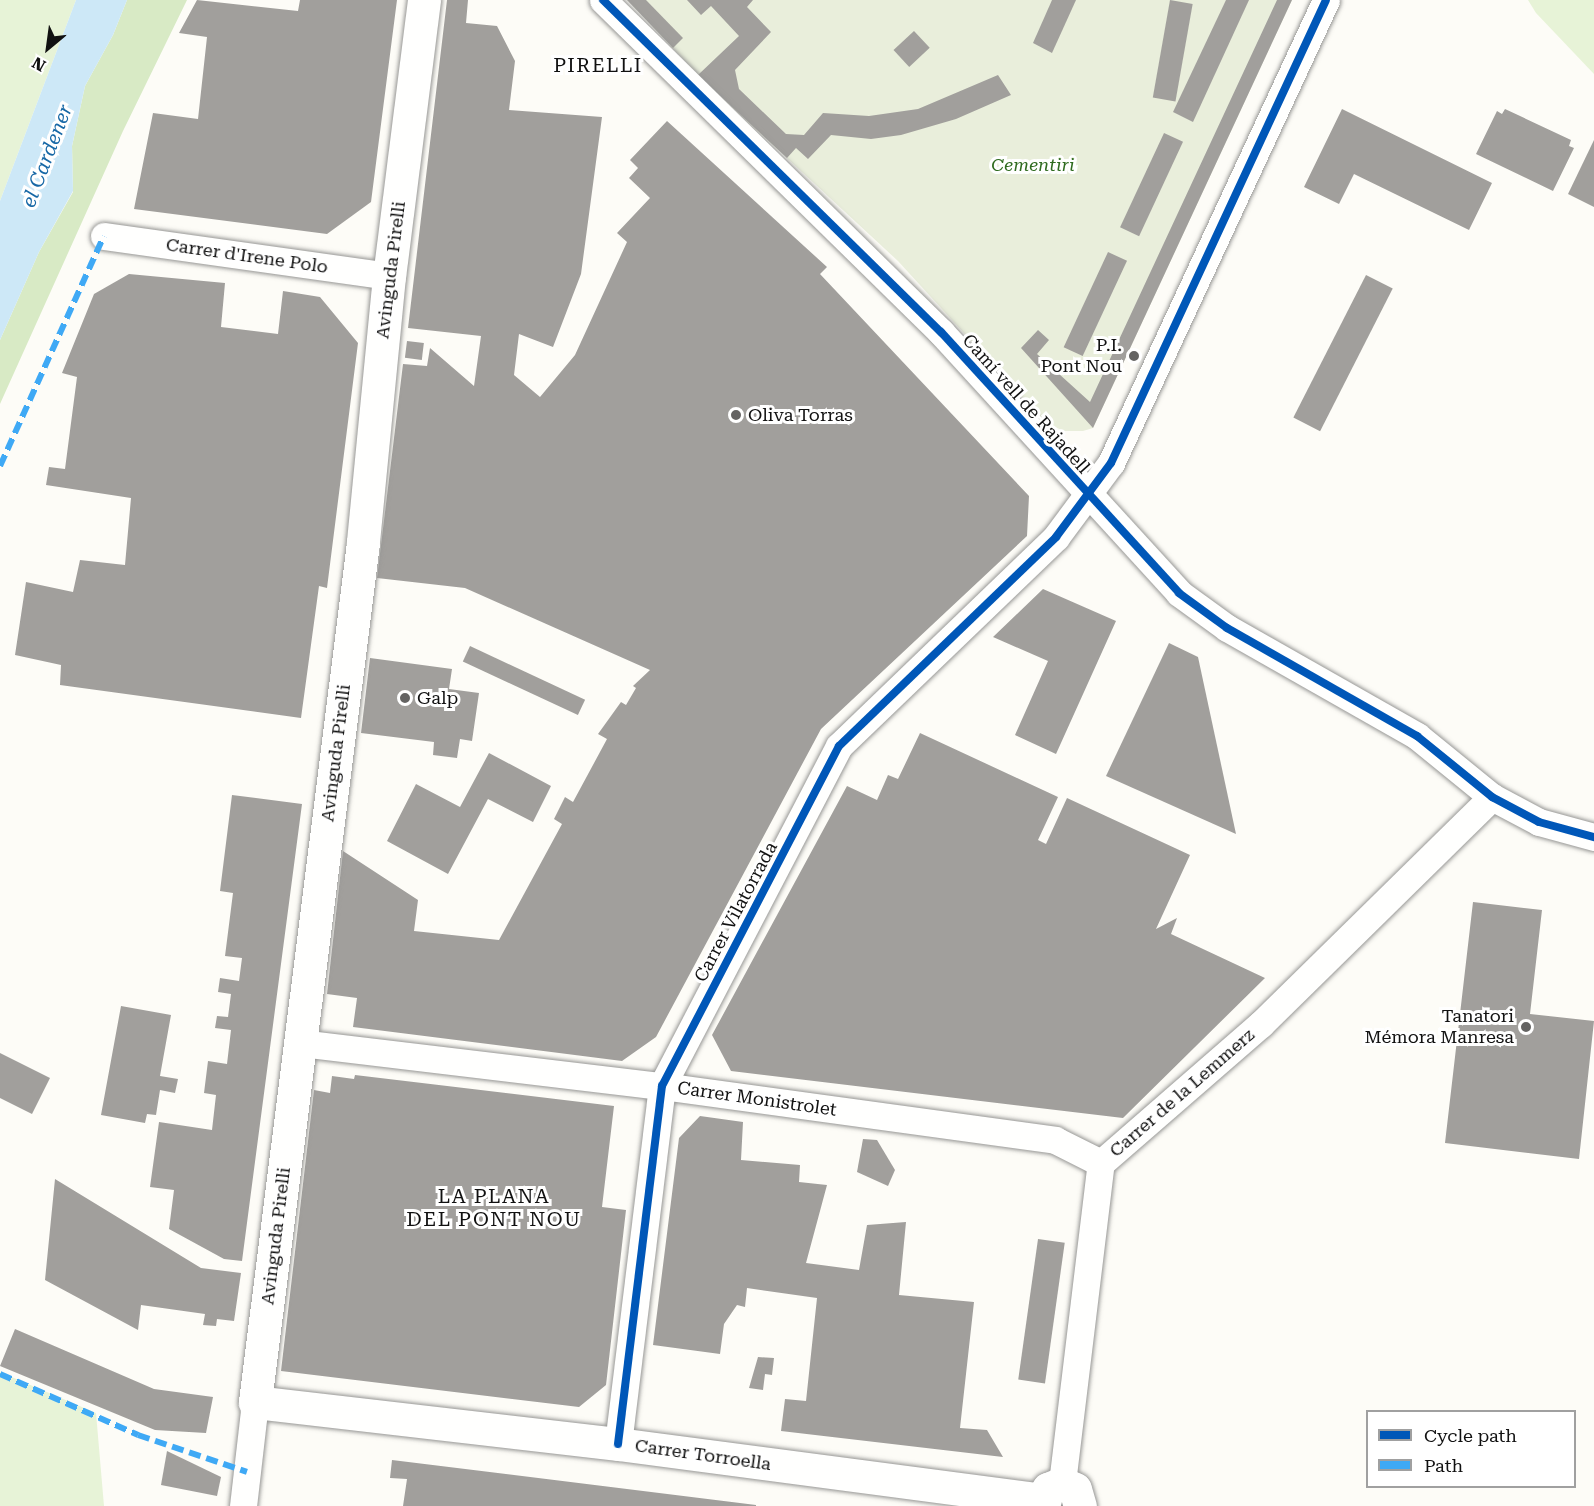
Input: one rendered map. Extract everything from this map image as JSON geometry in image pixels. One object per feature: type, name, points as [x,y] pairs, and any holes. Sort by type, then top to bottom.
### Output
[{"type":"street","name":"Avinguda Pirelli","points":[[243,1506],[363,543],[389,276],[424,0]]},
{"type":"street","name":"Camí vell de Rajadell","points":[[603,0],[941,332],[1179,593],[1227,628],[1417,736],[1492,797],[1539,822],[1594,837]]},
{"type":"street","name":"Carrer Vilatorrada","points":[[618,1443],[662,1086],[839,746],[1056,537],[1089,496],[1110,464],[1326,0]]},
{"type":"street","name":"Carrer d'Irene Polo","points":[[104,236],[389,276]]},
{"type":"street","name":"Carrer de la Lemmerz","points":[[1057,1499],[1101,1163],[1261,1024],[1492,797]]},
{"type":"street","name":"Carrer Monistrolet","points":[[300,1043],[662,1086],[1055,1140],[1101,1163]]},
{"type":"street","name":"Carrer Torroella","points":[[255,1402],[618,1443],[1057,1499]]},
{"type":"green space","points":[[0,0],[76,0],[0,201]]},
{"type":"green space","points":[[127,0],[187,0],[123,131],[0,404],[0,340],[39,252],[73,192],[72,146],[85,86],[113,35]]},
{"type":"green space","name":"Cementiri","points":[[627,0],[1292,0],[1093,428],[1083,431],[1064,431],[1046,423],[898,261],[709,86]]},
{"type":"green space","points":[[1528,0],[1594,0],[1594,74],[1536,13]]},
{"type":"green space","points":[[0,1372],[96,1413],[104,1506],[0,1506]]},
{"type":"water","name":"el Cardener","points":[[76,0],[127,0],[113,35],[85,86],[72,146],[73,191],[39,252],[0,340],[0,201]]},
{"type":"building","points":[[197,0],[298,11],[300,0],[397,0],[371,202],[327,234],[134,209],[153,113],[198,119],[207,37],[179,33]]},
{"type":"building","points":[[447,0],[468,0],[466,23],[497,26],[515,61],[509,110],[602,117],[581,274],[553,347],[519,334],[514,375],[540,397],[575,355],[627,242],[617,233],[650,198],[629,178],[638,168],[630,160],[667,121],[827,267],[820,274],[1029,496],[1027,536],[821,729],[656,1037],[622,1061],[353,1027],[357,998],[327,994],[343,851],[418,900],[414,931],[499,940],[562,824],[554,819],[565,797],[573,802],[607,739],[598,734],[621,702],[626,705],[636,688],[633,686],[650,670],[465,588],[377,578],[403,364],[427,366],[430,348],[474,386],[481,336],[408,328]]},
{"type":"building","points":[[627,0],[646,0],[683,38],[673,48]]},
{"type":"building","points":[[687,0],[753,0],[747,7],[771,32],[735,70],[739,89],[786,134],[804,135],[823,113],[869,116],[918,109],[998,75],[1011,95],[956,119],[901,135],[871,139],[831,135],[808,159],[796,148],[787,158],[698,75],[739,36],[711,6],[701,15]]},
{"type":"building","points":[[1052,0],[1076,0],[1052,53],[1033,43]]},
{"type":"building","points":[[1170,0],[1193,4],[1175,101],[1153,97]]},
{"type":"building","points":[[1226,0],[1249,0],[1193,122],[1173,112]]},
{"type":"building","points":[[1277,0],[1292,0],[1093,428],[1021,348],[1038,330],[1049,340],[1037,354],[1090,402]]},
{"type":"building","points":[[914,31],[930,48],[909,67],[894,50]]},
{"type":"building","points":[[1342,109],[1492,183],[1469,230],[1354,174],[1339,204],[1304,187]]},
{"type":"building","points":[[1505,109],[1571,140],[1569,146],[1574,148],[1553,191],[1476,154],[1497,111],[1502,114]]},
{"type":"building","points":[[1164,133],[1183,142],[1139,236],[1120,227]]},
{"type":"building","points":[[1594,140],[1594,207],[1568,194]]},
{"type":"building","points":[[1108,252],[1127,261],[1083,356],[1064,347]]},
{"type":"building","points":[[129,274],[225,283],[221,327],[278,334],[283,291],[320,297],[358,343],[327,588],[319,586],[301,718],[60,685],[61,665],[15,655],[26,582],[73,592],[80,560],[125,565],[131,498],[46,485],[49,467],[65,469],[77,377],[62,373],[94,294]]},
{"type":"building","points":[[1366,275],[1393,289],[1320,431],[1293,418]]},
{"type":"building","points":[[407,341],[424,343],[422,360],[405,358]]},
{"type":"building","points":[[1043,589],[1116,621],[1056,754],[1015,735],[1048,661],[993,637]]},
{"type":"building","points":[[1169,643],[1198,657],[1236,834],[1106,776]]},
{"type":"building","points":[[470,646],[585,700],[578,715],[463,661]]},
{"type":"building","points":[[370,658],[452,669],[449,689],[479,693],[472,741],[460,739],[457,758],[433,755],[434,742],[361,733]]},
{"type":"building","points":[[920,733],[1058,797],[1038,840],[1046,844],[1067,798],[1190,855],[1156,929],[1177,918],[1171,934],[1265,978],[1123,1118],[731,1071],[712,1035],[847,786],[877,800],[888,775],[898,779]]},
{"type":"building","points":[[489,753],[551,786],[533,822],[488,799],[448,874],[387,841],[416,784],[460,807]]},
{"type":"building","points":[[232,795],[302,804],[242,1261],[224,1259],[169,1229],[174,1190],[150,1187],[159,1122],[212,1130],[216,1095],[204,1093],[208,1061],[227,1064],[231,1030],[215,1028],[217,1016],[228,1017],[231,994],[218,992],[220,978],[239,981],[242,958],[225,956],[233,893],[220,891]]},
{"type":"building","name":"Tanatori Mémora Manresa","points":[[1473,902],[1542,910],[1530,1014],[1594,1021],[1579,1159],[1445,1143]]},
{"type":"building","points":[[121,1006],[171,1015],[160,1076],[178,1079],[175,1093],[160,1090],[156,1115],[147,1114],[145,1123],[101,1115]]},
{"type":"building","points":[[0,1053],[50,1078],[32,1114],[0,1098]]},
{"type":"building","points":[[355,1075],[614,1106],[602,1207],[626,1210],[606,1385],[579,1407],[281,1371],[314,1090],[330,1093],[332,1076],[354,1079]]},
{"type":"building","points":[[700,1116],[743,1122],[741,1160],[800,1165],[799,1182],[827,1185],[806,1263],[859,1270],[867,1225],[906,1222],[899,1295],[974,1302],[960,1428],[987,1430],[1003,1457],[781,1431],[785,1399],[806,1401],[817,1298],[747,1288],[745,1307],[737,1305],[724,1324],[720,1354],[653,1345],[679,1138]]},
{"type":"building","points":[[863,1139],[877,1140],[895,1170],[888,1186],[857,1172]]},
{"type":"building","points":[[55,1179],[201,1268],[241,1273],[234,1321],[217,1319],[216,1326],[203,1325],[205,1314],[141,1305],[138,1330],[45,1280]]},
{"type":"building","points":[[1038,1239],[1065,1243],[1045,1383],[1018,1380]]},
{"type":"building","points":[[15,1329],[154,1389],[213,1397],[206,1433],[155,1430],[0,1366]]},
{"type":"building","points":[[758,1357],[774,1358],[772,1375],[765,1374],[763,1390],[749,1388]]},
{"type":"building","points":[[167,1451],[221,1477],[217,1496],[161,1485]]},
{"type":"building","points":[[392,1460],[756,1506],[403,1506],[407,1479],[390,1478]]},
{"type":"marked path","points":[[0,466],[104,236]]},
{"type":"marked path","points":[[0,1374],[138,1435],[247,1472]]},
{"type":"cycle path","points":[[603,0],[941,332],[1179,593],[1227,628],[1417,736],[1492,797],[1539,822],[1594,837]]},
{"type":"cycle path","points":[[618,1444],[662,1086],[839,746],[1056,537],[1111,463],[1326,0]]},
{"type":"place","name":"P.I. Pont Nou","points":[[1134,356]]},
{"type":"place","name":"Oliva Torras","points":[[736,415]]},
{"type":"place","name":"Galp","points":[[405,698]]},
{"type":"place","name":"Tanatori Mémora Manresa","points":[[1526,1027]]},
{"type":"district","name":"PIRELLI","points":[[598,65]]},
{"type":"district","name":"LA PLANA DEL PONT NOU","points":[[494,1208]]}]
